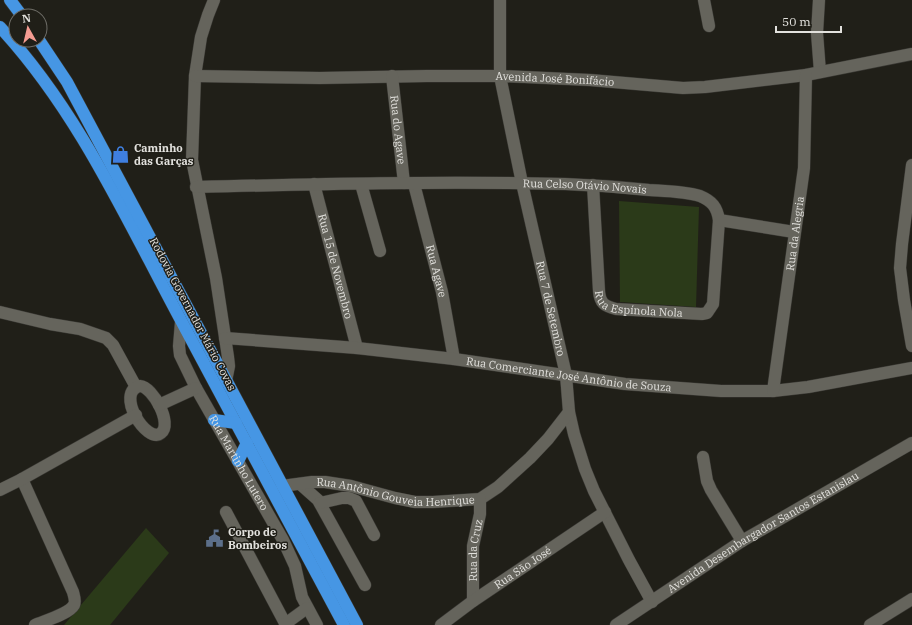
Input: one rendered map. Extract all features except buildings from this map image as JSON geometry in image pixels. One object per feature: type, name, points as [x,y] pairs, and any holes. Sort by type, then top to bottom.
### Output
[{"type":"highway","name":"Rodovia Governador Mário Covas","points":[[0,27],[39,73],[76,127],[344,625]]},
{"type":"highway","name":"Rodovia Governador Mário Covas","points":[[44,48],[67,82],[357,625]]},
{"type":"highway","points":[[214,420],[236,423]]},
{"type":"highway","points":[[238,461],[246,443]]},
{"type":"street","points":[[214,0],[202,38],[195,76],[192,160],[196,187],[216,278],[228,366],[226,380]]},
{"type":"street","name":"Rua 7 de Setembro","points":[[500,0],[500,76],[522,183],[566,376],[569,412],[585,469],[594,491],[652,602]]},
{"type":"street","points":[[704,0],[709,26]]},
{"type":"street","points":[[819,0],[817,33],[820,72]]},
{"type":"street","name":"Avenida José Bonifácio","points":[[195,76],[320,78],[500,76],[590,80],[683,88],[704,87],[806,75],[912,54]]},
{"type":"street","name":"Rua da Alegria","points":[[773,391],[804,168],[806,75]]},
{"type":"street","name":"Rua do Agave","points":[[392,76],[409,183]]},
{"type":"street","points":[[912,164],[900,268],[912,346]]},
{"type":"street","name":"Rua Celso Otávio Novais","points":[[196,187],[409,183],[522,183],[593,185],[682,192],[699,196],[710,200],[715,205],[718,211],[719,220]]},
{"type":"street","name":"Rua Agave","points":[[409,183],[442,292],[454,359]]},
{"type":"street","name":"Rua 15 de Novembro","points":[[314,184],[358,348]]},
{"type":"street","points":[[361,184],[380,251]]},
{"type":"street","name":"Rua Espínola Nola","points":[[593,185],[599,291],[602,304],[607,307],[616,309],[702,314],[707,313],[713,304],[719,220]]},
{"type":"street","points":[[719,220],[794,232]]},
{"type":"street","points":[[0,312],[50,324],[80,329],[106,338],[113,345],[136,387]]},
{"type":"street","name":"Rua Martinho Lutero","points":[[181,322],[179,346],[180,355],[196,388],[270,516],[290,554],[295,566],[299,588],[317,625]]},
{"type":"street","name":"Rua Comerciante José Antônio de Souza","points":[[225,338],[358,348],[454,359],[566,376],[663,388],[721,391],[773,391],[808,387],[912,368]]},
{"type":"street","points":[[144,386],[148,388],[159,405],[164,424],[162,433],[154,436],[144,429],[136,416],[129,397],[132,389],[144,386]]},
{"type":"street","points":[[159,405],[196,388]]},
{"type":"street","name":"Rua Antônio Gouveia Henrique","points":[[282,486],[325,482],[351,486],[415,502],[480,499],[498,487],[525,462],[548,439],[569,412]]},
{"type":"street","points":[[0,490],[136,416]]},
{"type":"street","name":"Avenida Desembargador Santos Estanislau","points":[[616,625],[742,541],[912,443]]},
{"type":"street","points":[[703,457],[711,490],[742,541]]},
{"type":"street","points":[[22,479],[73,592],[75,600],[74,605],[66,612],[35,625]]},
{"type":"street","points":[[300,484],[320,502],[365,585]]},
{"type":"street","points":[[320,502],[342,498],[349,498],[356,501],[374,535]]},
{"type":"street","name":"Rua da Cruz","points":[[473,601],[473,546],[480,514],[480,499]]},
{"type":"street","points":[[226,512],[286,624],[308,608]]},
{"type":"street","name":"Rua São José","points":[[441,625],[473,601],[605,512]]},
{"type":"street","points":[[870,625],[912,599]]},
{"type":"green space","points":[[619,201],[699,207],[696,307],[620,302]]},
{"type":"green space","points":[[146,528],[169,553],[110,625],[64,625]]},
{"type":"place","name":"Caminho das Garças","points":[[121,154]]},
{"type":"place","name":"Corpo de Bombeiros","points":[[215,538]]}]
